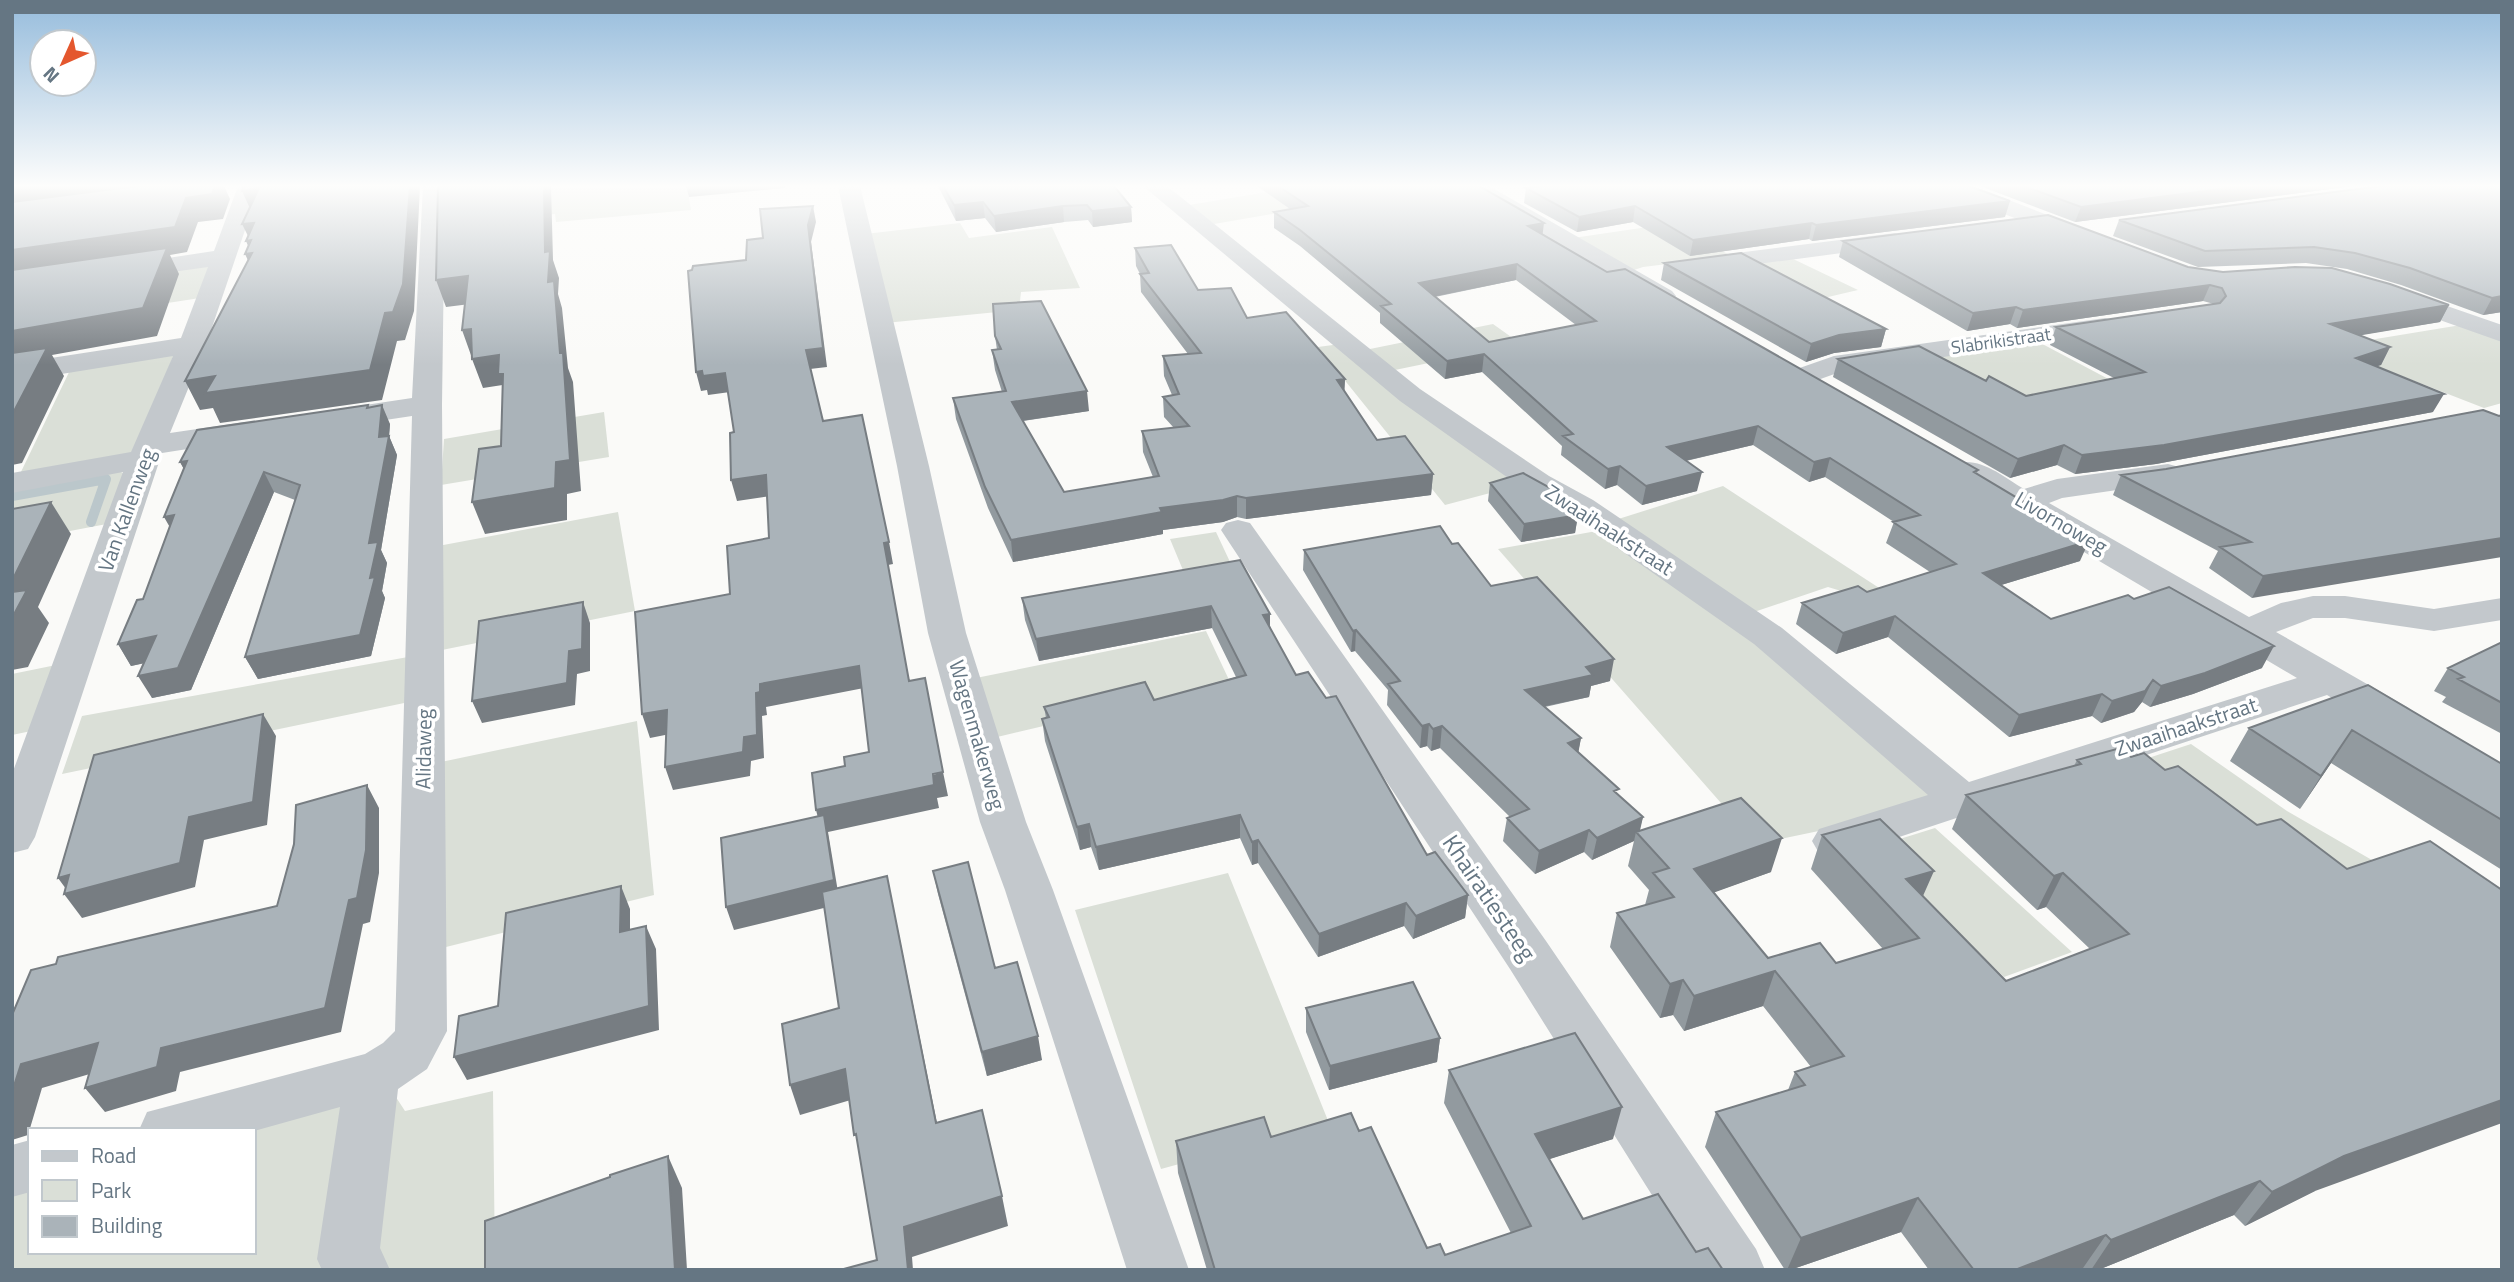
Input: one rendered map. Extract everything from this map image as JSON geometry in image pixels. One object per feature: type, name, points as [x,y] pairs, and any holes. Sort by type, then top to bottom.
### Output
[{"type":"street","name":"Van Kallenweg","points":[[12,837],[147,452],[192,345],[227,246]]},
{"type":"street","name":"Alidaweg","points":[[174,1128],[372,1075],[400,1062],[418,1042],[421,1031],[427,405],[432,246]]},
{"type":"street","name":"Wagenmakerweg","points":[[863,246],[913,466],[947,633],[1003,822],[1029,890],[1158,1270]]},
{"type":"street","name":"Zwaaihaakstraat","points":[[1227,246],[1410,395],[1537,484],[1581,507],[1768,636],[1962,800]]},
{"type":"street","points":[[1598,246],[1652,271],[1686,310]]},
{"type":"street","points":[[1652,271],[1850,246]]},
{"type":"street","points":[[105,274],[224,257]]},
{"type":"street","points":[[2373,289],[2502,334]]},
{"type":"street","name":"Slabrikistraat","points":[[1836,396],[1790,370],[2134,322]]},
{"type":"street","points":[[12,373],[192,345]]},
{"type":"street","points":[[12,483],[147,452],[289,425],[427,405]]},
{"type":"street","name":"Livornoweg","points":[[1941,455],[2023,500],[2421,733]]},
{"type":"street","points":[[2023,500],[2057,489],[2194,469]]},
{"type":"street","name":"Khairatiesteeg","points":[[1238,530],[1528,955],[1734,1270]]},
{"type":"street","points":[[2245,632],[2294,611],[2313,607],[2345,607],[2434,620],[2502,609]]},
{"type":"street","name":"Zwaaihaakstraat","points":[[1826,844],[2330,681]]},
{"type":"street","points":[[359,1270],[348,1259],[372,1075]]},
{"type":"green space","points":[[868,246],[1061,246],[1080,288],[1021,292],[1019,310],[885,323]]},
{"type":"green space","points":[[1587,246],[1712,246],[1732,256],[1643,267],[1631,271]]},
{"type":"green space","points":[[1789,257],[1858,290],[1811,301],[1737,263]]},
{"type":"green space","points":[[210,265],[200,298],[96,314],[114,275]]},
{"type":"green space","points":[[1493,324],[1521,344],[1390,371],[1365,350]]},
{"type":"green space","points":[[2461,325],[2502,339],[2502,403],[2484,408],[2327,347]]},
{"type":"green space","points":[[2033,339],[2131,391],[2020,411],[1920,356]]},
{"type":"green space","points":[[1340,344],[1528,483],[1445,505],[1318,347]]},
{"type":"green space","points":[[174,354],[135,452],[19,476],[72,366]]},
{"type":"green space","points":[[604,412],[609,457],[441,485],[444,439]]},
{"type":"green space","points":[[119,471],[125,474],[112,523],[12,542],[12,488]]},
{"type":"green space","points":[[1723,486],[1893,597],[1874,601],[1828,587],[1748,614],[1612,521]]},
{"type":"green space","points":[[618,512],[635,611],[437,651],[438,546]]},
{"type":"green space","points":[[1602,530],[1765,647],[1938,794],[1857,823],[1757,844],[1498,549]]},
{"type":"green space","points":[[1216,532],[1238,579],[1190,587],[1170,539]]},
{"type":"green space","points":[[1206,631],[1230,682],[993,738],[976,678]]},
{"type":"green space","points":[[408,657],[409,702],[62,774],[82,716]]},
{"type":"green space","points":[[61,664],[36,730],[12,735],[12,674]]},
{"type":"green space","points":[[637,721],[654,895],[446,947],[441,762]]},
{"type":"green space","points":[[2191,744],[2287,811],[2391,871],[2326,896],[2124,766]]},
{"type":"green space","points":[[1935,828],[2072,952],[2004,977],[1871,848]]},
{"type":"green space","points":[[1228,873],[1329,1123],[1161,1169],[1075,910]]},
{"type":"green space","points":[[388,1085],[405,1111],[493,1091],[495,1270],[12,1270],[12,1185],[28,1181],[28,1254],[256,1254],[256,1129]]},
{"type":"building","points":[[12,246],[42,246],[12,250]]},
{"type":"building","points":[[249,246],[406,246],[403,284],[393,312],[385,313],[370,370],[205,393],[215,376],[185,381],[252,253],[245,254]]},
{"type":"building","points":[[437,246],[545,246],[545,252],[550,251],[548,282],[554,281],[560,353],[563,353],[570,460],[556,462],[555,488],[472,502],[479,449],[501,446],[503,374],[498,374],[499,355],[472,359],[471,329],[462,330],[468,276],[436,280]]},
{"type":"building","points":[[747,246],[811,246],[823,348],[806,350],[823,421],[862,415],[889,542],[884,543],[909,681],[925,678],[943,772],[933,774],[934,785],[816,810],[812,773],[845,766],[844,757],[869,752],[859,666],[760,684],[760,692],[756,693],[757,735],[744,737],[743,752],[665,767],[667,710],[642,714],[635,612],[730,594],[727,546],[769,538],[766,475],[731,480],[730,433],[734,432],[725,373],[703,376],[702,371],[696,372],[688,271],[692,270],[693,266],[746,260]]},
{"type":"building","points":[[1171,246],[1198,290],[1231,288],[1247,318],[1286,312],[1345,379],[1337,380],[1377,440],[1405,436],[1433,474],[1246,498],[1237,496],[1160,508],[1162,512],[1011,540],[985,487],[953,398],[1006,391],[992,350],[1001,349],[995,336],[993,304],[1041,301],[1087,391],[1012,402],[1064,492],[1159,476],[1142,431],[1189,426],[1163,397],[1179,394],[1163,356],[1201,353],[1140,274],[1149,273],[1135,248]]},
{"type":"building","points":[[1319,246],[1562,246],[1607,272],[1625,269],[1978,470],[1974,472],[2089,541],[1983,573],[2051,619],[2128,595],[2134,599],[2169,587],[2274,646],[2205,673],[2161,686],[2153,680],[2145,691],[2112,701],[2102,694],[2019,715],[1895,616],[1843,633],[1802,603],[1858,586],[1867,592],[1956,564],[1893,522],[1920,515],[1830,458],[1814,462],[1758,426],[1667,447],[1702,472],[1646,486],[1620,466],[1608,469],[1563,436],[1573,434],[1484,354],[1447,361],[1381,306],[1391,304]],"holes":[[[1517,264],[1596,321],[1489,342],[1419,283]]]},
{"type":"building","points":[[1852,246],[2131,246],[2188,267],[2223,272],[2295,267],[2332,268],[2390,284],[2449,305],[2330,324],[2390,347],[2356,358],[2444,394],[2164,445],[2082,455],[2064,445],[2018,459],[1838,359],[1919,346],[1986,381],[1989,376],[2026,396],[2145,372],[2056,327],[2220,303],[2226,296],[2222,288],[2210,285],[2023,310],[2016,307],[1973,313]]},
{"type":"building","points":[[2191,246],[2502,246],[2502,296],[2492,298],[2410,268],[2355,253],[2314,247],[2205,251]]},
{"type":"building","points":[[167,248],[143,308],[12,331],[12,270]]},
{"type":"building","points":[[1741,253],[1886,329],[1839,335],[1811,344],[1664,263]]},
{"type":"building","points":[[47,348],[12,415],[12,353]]},
{"type":"building","points":[[368,405],[367,408],[382,405],[379,437],[389,436],[369,543],[378,542],[370,578],[375,577],[360,635],[245,657],[300,485],[264,472],[178,668],[138,676],[156,636],[118,644],[137,600],[143,599],[174,515],[164,517],[187,461],[180,462],[197,430]]},
{"type":"building","points":[[2483,410],[2502,415],[2502,538],[2263,576],[2220,547],[2251,542],[2121,475],[2166,469]]},
{"type":"building","points":[[1523,473],[1554,490],[1578,515],[1524,524],[1490,483]]},
{"type":"building","points":[[51,502],[12,581],[12,509]]},
{"type":"building","points":[[1440,526],[1452,544],[1458,543],[1491,586],[1537,577],[1614,659],[1586,667],[1593,675],[1525,690],[1581,738],[1568,743],[1619,789],[1614,791],[1643,817],[1597,838],[1589,830],[1539,851],[1507,818],[1529,809],[1442,726],[1433,729],[1429,724],[1422,726],[1388,684],[1400,681],[1356,630],[1353,631],[1304,550]]},
{"type":"building","points":[[1240,560],[1270,614],[1263,615],[1296,675],[1308,672],[1326,698],[1336,696],[1427,855],[1435,852],[1468,895],[1416,916],[1406,903],[1319,934],[1258,840],[1252,842],[1240,815],[1096,847],[1089,824],[1077,827],[1042,719],[1049,717],[1044,707],[1145,682],[1154,700],[1246,675],[1211,606],[1036,639],[1022,598]]},
{"type":"building","points":[[27,590],[12,618],[12,592]]},
{"type":"building","points":[[583,602],[582,649],[569,651],[567,683],[472,701],[479,621]]},
{"type":"building","points":[[2502,642],[2502,703],[2458,679],[2464,677],[2448,668]]},
{"type":"building","points":[[2368,685],[2502,764],[2502,820],[2352,730],[2321,776],[2249,728]]},
{"type":"building","points":[[263,714],[253,802],[189,817],[180,863],[64,894],[69,875],[58,878],[94,755]]},
{"type":"building","points":[[2120,748],[2131,757],[2144,753],[2165,770],[2178,766],[2257,825],[2281,819],[2347,869],[2430,841],[2502,890],[2502,1100],[2344,1156],[2272,1192],[2260,1181],[2111,1240],[2106,1235],[2015,1270],[1974,1270],[1918,1198],[1801,1238],[1716,1112],[1805,1085],[1795,1072],[1844,1056],[1775,971],[1694,996],[1683,980],[1670,984],[1617,913],[1674,897],[1653,873],[1669,868],[1636,832],[1741,798],[1782,838],[1694,869],[1768,958],[1820,943],[1836,963],[1919,938],[1822,835],[1880,819],[1934,871],[1906,879],[2006,981],[2129,934],[2063,873],[2054,876],[1966,795],[2081,764],[2077,760]]},
{"type":"building","points":[[367,785],[366,850],[357,898],[349,900],[325,1008],[161,1048],[157,1067],[85,1088],[98,1043],[21,1064],[12,1092],[12,1015],[31,970],[56,964],[58,957],[277,906],[294,844],[296,805]]},
{"type":"building","points":[[824,815],[834,880],[726,907],[721,838]]},
{"type":"building","points":[[968,862],[995,968],[1017,962],[1038,1036],[982,1052],[933,871]]},
{"type":"building","points":[[887,876],[936,1123],[982,1110],[1002,1196],[904,1227],[908,1270],[840,1270],[877,1260],[845,1069],[790,1085],[782,1024],[839,1008],[822,892]]},
{"type":"building","points":[[621,886],[620,932],[646,926],[649,1006],[454,1057],[459,1016],[498,1006],[506,913]]},
{"type":"building","points":[[1413,982],[1440,1038],[1330,1066],[1306,1008]]},
{"type":"building","points":[[1575,1033],[1622,1107],[1535,1134],[1583,1219],[1658,1194],[1696,1252],[1708,1248],[1723,1270],[1215,1270],[1176,1141],[1264,1117],[1271,1137],[1351,1113],[1359,1131],[1371,1127],[1427,1248],[1440,1244],[1445,1255],[1531,1226],[1449,1070]]},
{"type":"building","points":[[668,1156],[675,1270],[485,1270],[485,1221]]},
{"type":"waterway","points":[[12,496],[106,479],[91,522]]}]
